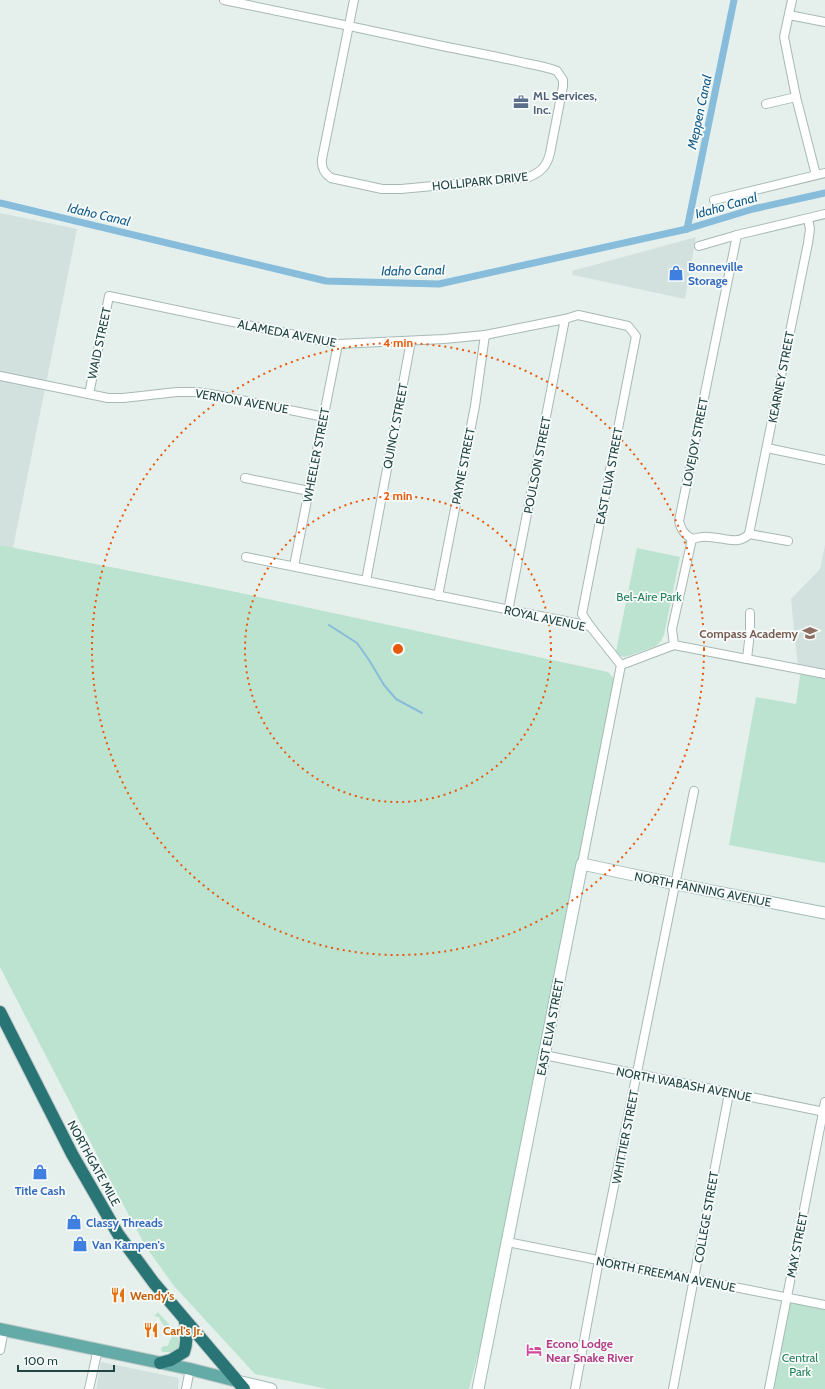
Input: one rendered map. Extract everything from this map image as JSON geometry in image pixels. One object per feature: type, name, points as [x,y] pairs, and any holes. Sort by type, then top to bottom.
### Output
[{"type":"highway","name":"NORTHGATE MILE","points":[[0,1012],[72,1154],[124,1243],[154,1283],[241,1385]]},
{"type":"highway","points":[[160,1363],[171,1360],[184,1352],[187,1335],[185,1320]]},
{"type":"main road","points":[[2,1330],[190,1369],[241,1385]]},
{"type":"street","name":"HOLLIPARK DRIVE","points":[[224,0],[512,60],[557,71],[563,80],[563,86],[548,162],[544,168],[540,172],[529,177],[400,189],[382,189],[331,178],[323,170],[322,159],[348,26]]},
{"type":"street","points":[[348,26],[354,0]]},
{"type":"street","points":[[792,0],[784,37],[796,97],[816,175]]},
{"type":"street","points":[[789,14],[825,22]]},
{"type":"street","points":[[766,104],[796,97]]},
{"type":"street","points":[[714,200],[825,173]]},
{"type":"street","points":[[699,246],[737,235],[825,214]]},
{"type":"street","name":"KEARNEY STREET","points":[[749,534],[808,243],[810,229],[808,219]]},
{"type":"street","name":"LOVEJOY STREET","points":[[692,539],[684,534],[679,521],[737,235]]},
{"type":"street","name":"WAID STREET","points":[[88,394],[109,296],[113,297]]},
{"type":"street","name":"ALAMEDA AVENUE","points":[[113,297],[338,344],[411,341],[486,335],[578,315],[628,326]]},
{"type":"street","name":"POULSON STREET","points":[[508,611],[565,319]]},
{"type":"street","name":"EAST ELVA STREET","points":[[590,626],[582,614],[636,336],[628,326]]},
{"type":"street","name":"PAYNE STREET","points":[[438,596],[475,406],[486,335]]},
{"type":"street","name":"QUINCY STREET","points":[[366,581],[411,341]]},
{"type":"street","name":"WHEELER STREET","points":[[294,566],[338,344]]},
{"type":"street","name":"VERNON AVENUE","points":[[0,376],[108,398],[123,398],[177,392],[196,392],[324,416]]},
{"type":"street","points":[[767,448],[825,460]]},
{"type":"street","points":[[245,478],[309,490]]},
{"type":"street","points":[[674,645],[672,630],[692,539],[708,536],[738,541],[745,538],[749,534],[788,542]]},
{"type":"street","name":"ROYAL AVENUE","points":[[246,557],[508,611],[590,626],[620,665]]},
{"type":"street","points":[[747,658],[750,632],[750,613]]},
{"type":"street","points":[[620,665],[674,645],[825,674]]},
{"type":"street","name":"EAST ELVA STREET","points":[[478,1389],[620,665]]},
{"type":"street","name":"WHITTIER STREET","points":[[575,1389],[599,1260],[694,790]]},
{"type":"street","name":"NORTH FANNING AVENUE","points":[[582,864],[825,913]]},
{"type":"street","name":"NORTH WABASH AVENUE","points":[[544,1055],[824,1112]]},
{"type":"street","name":"COLLEGE STREET","points":[[673,1389],[729,1093]]},
{"type":"street","name":"MAY STREET","points":[[769,1389],[825,1102]]},
{"type":"street","name":"NORTH FREEMAN AVENUE","points":[[507,1242],[825,1305]]},
{"type":"street","points":[[0,1350],[2,1330]]},
{"type":"street","points":[[89,1389],[98,1350]]},
{"type":"street","points":[[186,1389],[190,1369]]},
{"type":"street","points":[[241,1385],[271,1389]]},
{"type":"shaded area","points":[[0,213],[77,229],[13,548],[0,545]]},
{"type":"shaded area","points":[[696,237],[685,299],[573,275],[572,271]]},
{"type":"shaded area","name":"Compass Academy","points":[[825,545],[825,674],[798,668],[791,599],[820,569]]},
{"type":"shaded area","points":[[101,1362],[179,1378],[178,1389],[96,1389]]},
{"type":"green space","points":[[0,545],[231,591],[608,672],[618,683],[507,1242],[469,1389],[327,1389],[255,1374],[174,1286],[146,1247],[0,967]]},
{"type":"green space","name":"Bel-Aire Park","points":[[637,548],[680,557],[664,635],[661,641],[656,646],[625,657],[620,656],[616,651]]},
{"type":"green space","points":[[801,669],[825,674],[825,863],[729,845],[756,697],[796,704]]},
{"type":"green space","name":"Central Park","points":[[787,1298],[825,1305],[825,1389],[769,1389]]},
{"type":"green space","points":[[158,1312],[176,1333],[180,1342],[180,1347],[174,1352],[162,1352],[161,1348],[168,1346],[172,1337],[159,1317],[154,1316]]},
{"type":"waterway","name":"Meppen Canal","points":[[687,229],[734,0]]},
{"type":"waterway","name":"Idaho Canal","points":[[0,203],[326,281],[439,284],[687,229],[753,209],[825,193]]},
{"type":"waterway","points":[[329,625],[357,643],[384,685],[396,699],[422,713]]},
{"type":"place","name":"ML Services, Inc.","points":[[521,102]]},
{"type":"place","name":"Bonneville Storage","points":[[676,273]]},
{"type":"place","name":"Compass Academy","points":[[810,633]]},
{"type":"place","name":"Title Cash","points":[[40,1172]]},
{"type":"place","name":"Classy Threads","points":[[74,1222]]},
{"type":"place","name":"Van Kampen's","points":[[80,1244]]},
{"type":"place","name":"Wendy's","points":[[118,1295]]},
{"type":"place","name":"Carl's Jr.","points":[[151,1330]]},
{"type":"place","name":"Econo Lodge Near Snake River","points":[[534,1350]]}]
